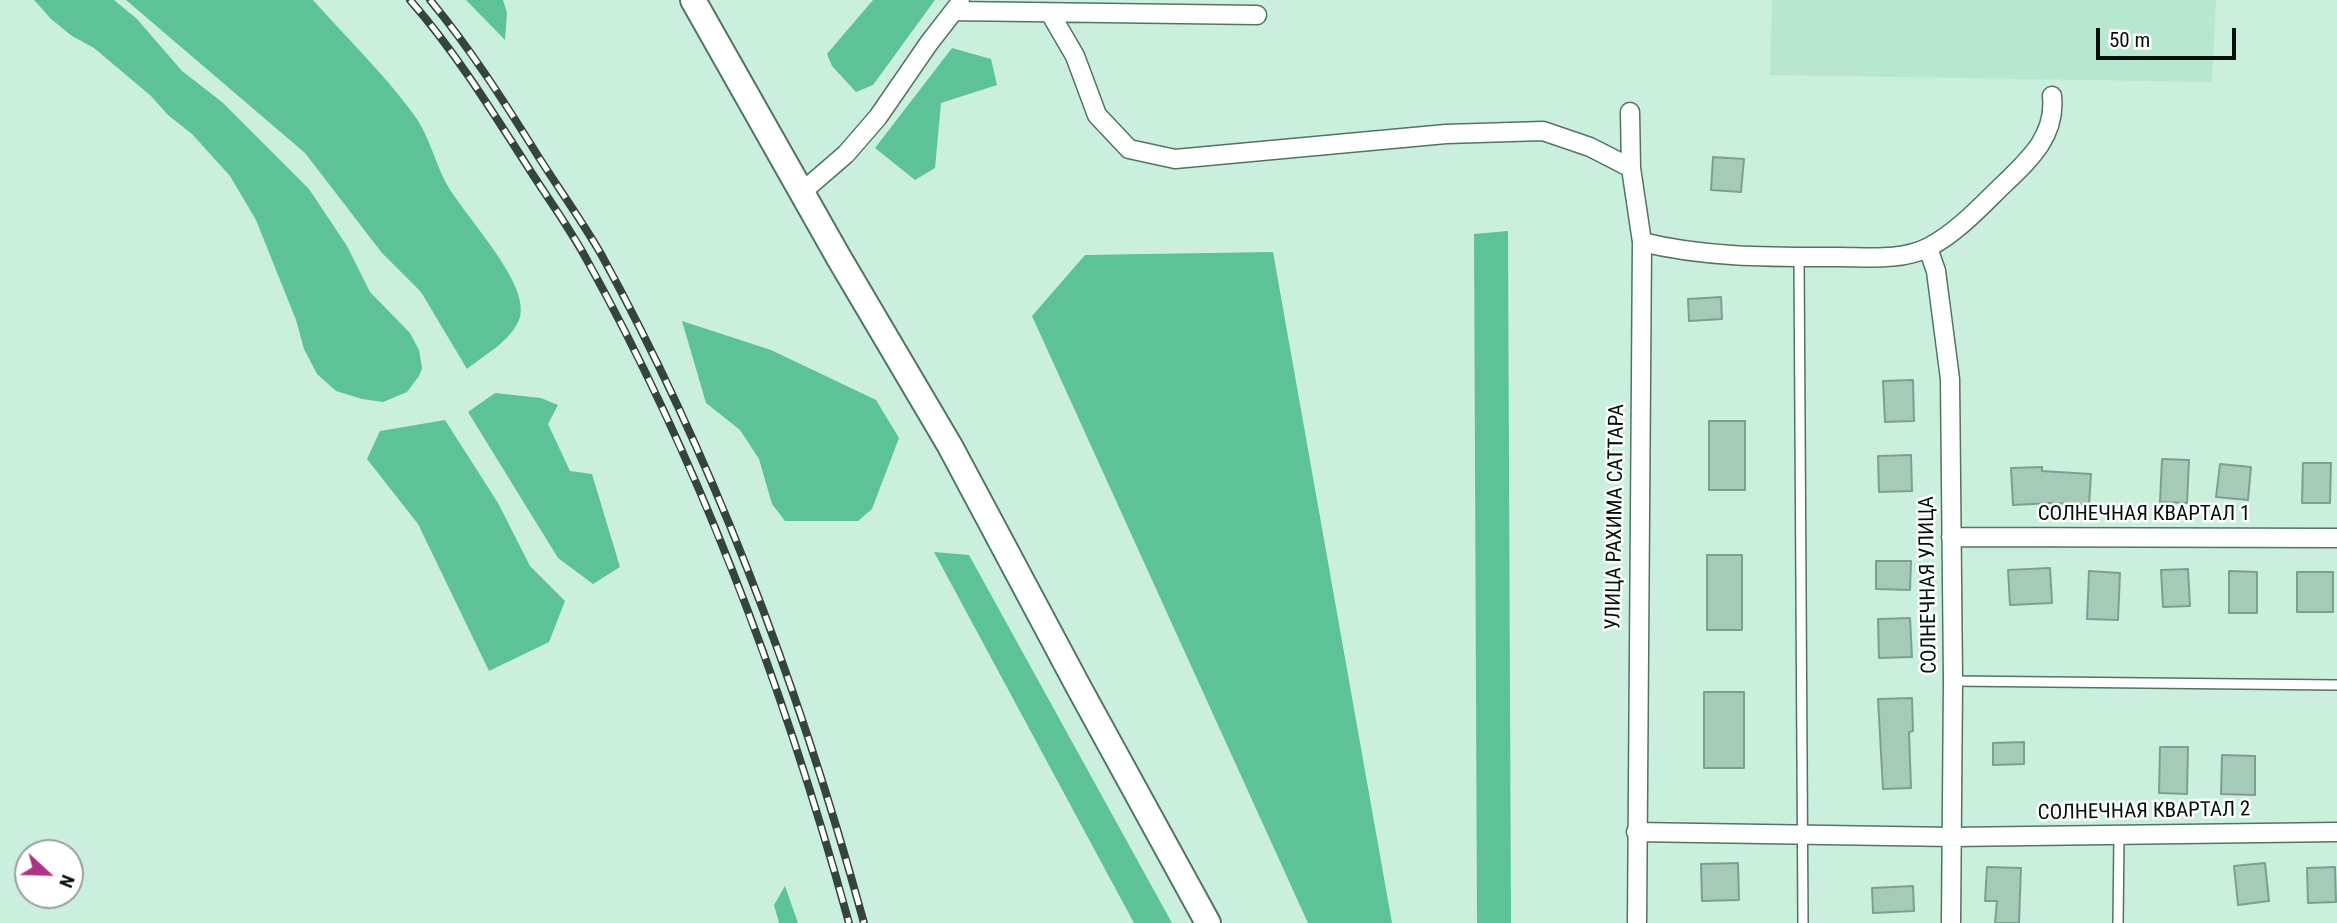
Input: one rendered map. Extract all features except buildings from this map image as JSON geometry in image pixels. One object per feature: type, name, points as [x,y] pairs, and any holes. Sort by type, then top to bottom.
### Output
[{"type":"main road","points":[[693,0],[950,446],[1208,923]]},
{"type":"street","points":[[802,192],[846,154],[878,117],[958,5],[1050,13],[1257,15]]},
{"type":"street","points":[[1050,13],[1075,55],[1097,115],[1129,149],[1175,159],[1446,134],[1543,131],[1590,147],[1631,168]]},
{"type":"street","points":[[1642,242],[1685,250],[1775,258],[1905,256],[1928,248],[1973,213],[2033,154],[2048,132],[2054,113],[2052,96]]},
{"type":"street","name":"УЛИЦА РАХИМА САТТАРА","points":[[1630,112],[1631,168],[1642,242],[1636,923]]},
{"type":"street","name":"СОЛНЕЧНАЯ УЛИЦА","points":[[1928,248],[1936,271],[1950,379],[1953,681],[1951,923]]},
{"type":"street","name":"СОЛНЕЧНАЯ КВАРТАЛ 1","points":[[1951,537],[2337,538]]},
{"type":"street","name":"СОЛНЕЧНАЯ КВАРТАЛ 2","points":[[1636,832],[1952,836],[2337,832]]},
{"type":"lane","points":[[1799,257],[1803,923]]},
{"type":"lane","points":[[1953,681],[2337,685]]},
{"type":"lane","points":[[2118,923],[2119,835]]},
{"type":"shaded area","points":[[1772,0],[2216,0],[2212,82],[1770,75]]},
{"type":"green space","points":[[34,0],[114,0],[137,19],[182,71],[222,102],[309,189],[347,246],[370,292],[410,333],[419,350],[422,368],[407,392],[383,402],[362,399],[336,391],[317,374],[304,349],[296,320],[256,220],[230,176],[192,134],[168,115],[151,96],[94,48],[72,36],[51,19]]},
{"type":"green space","points":[[126,0],[313,0],[389,83],[418,120],[452,193],[505,266],[520,302],[520,317],[511,333],[467,369],[421,292],[382,253],[305,153]]},
{"type":"green space","points":[[466,0],[503,0],[507,13],[505,40]]},
{"type":"green space","points":[[873,0],[935,0],[873,85],[856,92],[832,66],[827,54]]},
{"type":"green space","points":[[952,48],[991,59],[997,85],[941,103],[935,168],[915,180],[875,148]]},
{"type":"green space","points":[[1508,231],[1511,923],[1477,923],[1474,234]]},
{"type":"green space","points":[[1273,252],[1392,923],[1308,923],[1032,316],[1085,255]]},
{"type":"green space","points":[[682,321],[771,350],[876,400],[899,438],[872,509],[858,521],[785,521],[772,504],[759,459],[740,430],[706,403]]},
{"type":"green space","points":[[495,393],[541,398],[558,405],[548,424],[570,471],[592,474],[620,567],[593,584],[558,558],[468,412]]},
{"type":"green space","points":[[445,420],[498,503],[530,566],[565,601],[549,642],[489,671],[418,524],[367,459],[380,431]]},
{"type":"green space","points":[[934,552],[969,555],[1172,923],[1134,923]]},
{"type":"green space","points":[[785,886],[798,923],[779,923],[774,905]]},
{"type":"railway","points":[[410,0],[471,80],[574,237],[668,420],[704,501],[769,669],[825,838],[849,923]]},
{"type":"railway","points":[[430,0],[487,76],[594,242],[682,415],[752,581],[783,666],[812,751],[864,923]]}]
